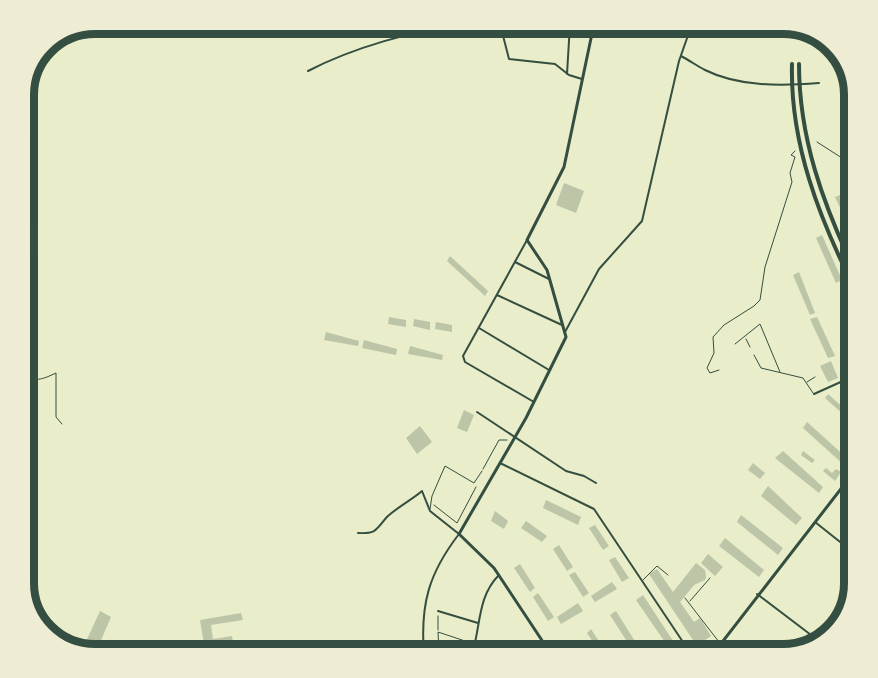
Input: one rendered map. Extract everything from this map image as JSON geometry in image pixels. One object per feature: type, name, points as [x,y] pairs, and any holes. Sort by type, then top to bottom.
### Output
[{"type":"main road","points":[[792,64],[792,81],[803,156],[819,214],[844,267]]},
{"type":"main road","points":[[799,64],[802,116],[810,154],[827,209],[844,247]]},
{"type":"street","points":[[308,71],[332,58],[354,53],[370,44],[414,34]]},
{"type":"street","points":[[502,34],[509,60],[555,64],[567,74],[582,79]]},
{"type":"street","points":[[567,74],[569,34]]},
{"type":"street","points":[[534,402],[465,362],[463,356],[516,262],[564,167],[592,34]]},
{"type":"street","points":[[565,332],[599,269],[642,220],[681,56],[689,34]]},
{"type":"street","points":[[681,56],[706,70],[743,82],[784,85],[819,83]]},
{"type":"street","points":[[35,129],[35,163]]},
{"type":"street","points":[[424,644],[423,619],[432,572],[459,534],[515,437],[566,337],[542,259],[527,240]]},
{"type":"street","points":[[516,262],[549,279]]},
{"type":"street","points":[[497,295],[564,325]]},
{"type":"street","points":[[479,328],[549,370]]},
{"type":"street","points":[[814,394],[844,380]]},
{"type":"street","points":[[477,412],[566,471],[584,476],[596,483]]},
{"type":"street","points":[[500,463],[594,509],[684,644]]},
{"type":"street","points":[[721,643],[844,485]]},
{"type":"street","points":[[358,533],[369,534],[381,528],[387,517],[422,491],[430,511],[459,534],[499,575],[544,644]]},
{"type":"street","points":[[815,522],[844,545]]},
{"type":"street","points":[[475,644],[488,585],[499,575]]},
{"type":"street","points":[[758,594],[812,636]]},
{"type":"street","points":[[438,611],[478,623]]},
{"type":"lane","points":[[735,344],[760,324],[780,372]]},
{"type":"lane","points":[[744,338],[750,347]]},
{"type":"lane","points":[[754,355],[761,368],[803,378],[814,394]]},
{"type":"lane","points":[[35,380],[56,373],[56,417],[62,424]]},
{"type":"lane","points":[[806,383],[815,377]]},
{"type":"lane","points":[[430,511],[445,466],[474,483],[482,471]]},
{"type":"lane","points":[[642,581],[657,567],[668,574]]},
{"type":"lane","points":[[689,603],[710,578]]},
{"type":"lane","points":[[686,598],[721,643]]},
{"type":"path","points":[[817,142],[842,158],[844,165]]},
{"type":"path","points":[[719,370],[710,373],[707,368],[714,353],[713,337],[724,324],[754,306],[759,300],[762,275],[792,182],[790,173],[795,158],[792,155],[795,151]]},
{"type":"path","points":[[482,471],[499,440],[503,438],[508,441]]},
{"type":"path","points":[[431,503],[458,523],[477,490],[474,483]]},
{"type":"path","points":[[438,611],[439,644]]},
{"type":"path","points":[[438,632],[472,644]]},
{"type":"building","points":[[564,183],[584,191],[576,213],[556,205]]},
{"type":"building","points":[[843,194],[844,196],[844,216],[835,197]]},
{"type":"building","points":[[822,235],[842,280],[836,283],[816,238]]},
{"type":"building","points":[[450,256],[488,291],[485,296],[447,261]]},
{"type":"building","points":[[799,272],[815,313],[810,315],[793,275]]},
{"type":"building","points":[[389,317],[406,320],[406,327],[388,324]]},
{"type":"building","points":[[817,317],[835,356],[828,358],[810,319]]},
{"type":"building","points":[[414,319],[430,322],[430,330],[413,326]]},
{"type":"building","points":[[436,322],[452,325],[452,332],[435,329]]},
{"type":"building","points":[[326,332],[359,341],[358,346],[324,340]]},
{"type":"building","points":[[364,340],[397,349],[396,355],[362,348]]},
{"type":"building","points":[[410,346],[443,355],[442,360],[408,354]]},
{"type":"building","points":[[831,361],[838,378],[828,382],[820,366]]},
{"type":"building","points":[[828,394],[844,408],[844,415],[825,398]]},
{"type":"building","points":[[464,410],[474,415],[467,432],[457,428]]},
{"type":"building","points":[[807,422],[844,455],[844,465],[803,428]]},
{"type":"building","points":[[420,426],[432,442],[417,454],[406,438]]},
{"type":"building","points":[[783,451],[823,487],[819,493],[775,458]]},
{"type":"building","points":[[803,451],[815,460],[812,463],[801,455]]},
{"type":"building","points":[[753,463],[765,473],[760,479],[748,470]]},
{"type":"building","points":[[826,468],[832,473],[836,469],[841,472],[835,481],[823,471]]},
{"type":"building","points":[[768,486],[802,518],[796,525],[761,496]]},
{"type":"building","points":[[546,500],[581,517],[578,525],[543,508]]},
{"type":"building","points":[[495,511],[508,521],[504,529],[491,521]]},
{"type":"building","points":[[741,515],[783,548],[778,555],[737,522]]},
{"type":"building","points":[[526,521],[547,536],[542,542],[521,528]]},
{"type":"building","points":[[595,525],[609,546],[603,550],[589,528]]},
{"type":"building","points":[[725,538],[764,570],[759,577],[719,546]]},
{"type":"building","points":[[559,545],[573,567],[567,571],[553,549]]},
{"type":"building","points":[[708,554],[723,567],[715,576],[701,563]]},
{"type":"building","points":[[615,557],[629,578],[622,582],[609,560]]},
{"type":"building","points":[[696,563],[705,570],[705,580],[694,585],[680,602],[694,622],[700,618],[711,636],[705,640],[706,643],[696,644],[649,574],[657,569],[673,592]]},
{"type":"building","points":[[520,564],[535,588],[530,592],[514,568]]},
{"type":"building","points":[[575,572],[589,593],[583,597],[569,575]]},
{"type":"building","points":[[612,582],[617,589],[595,602],[591,596]]},
{"type":"building","points":[[538,593],[554,617],[548,621],[533,597]]},
{"type":"building","points":[[643,595],[675,644],[666,644],[636,600]]},
{"type":"building","points":[[578,603],[583,611],[561,624],[557,617]]},
{"type":"building","points":[[100,611],[111,617],[99,644],[86,642]]},
{"type":"building","points":[[616,611],[637,644],[629,644],[610,615]]},
{"type":"building","points":[[241,613],[243,620],[211,625],[213,639],[232,636],[233,642],[204,644],[200,620]]},
{"type":"building","points":[[591,629],[601,644],[594,644],[587,633]]}]
